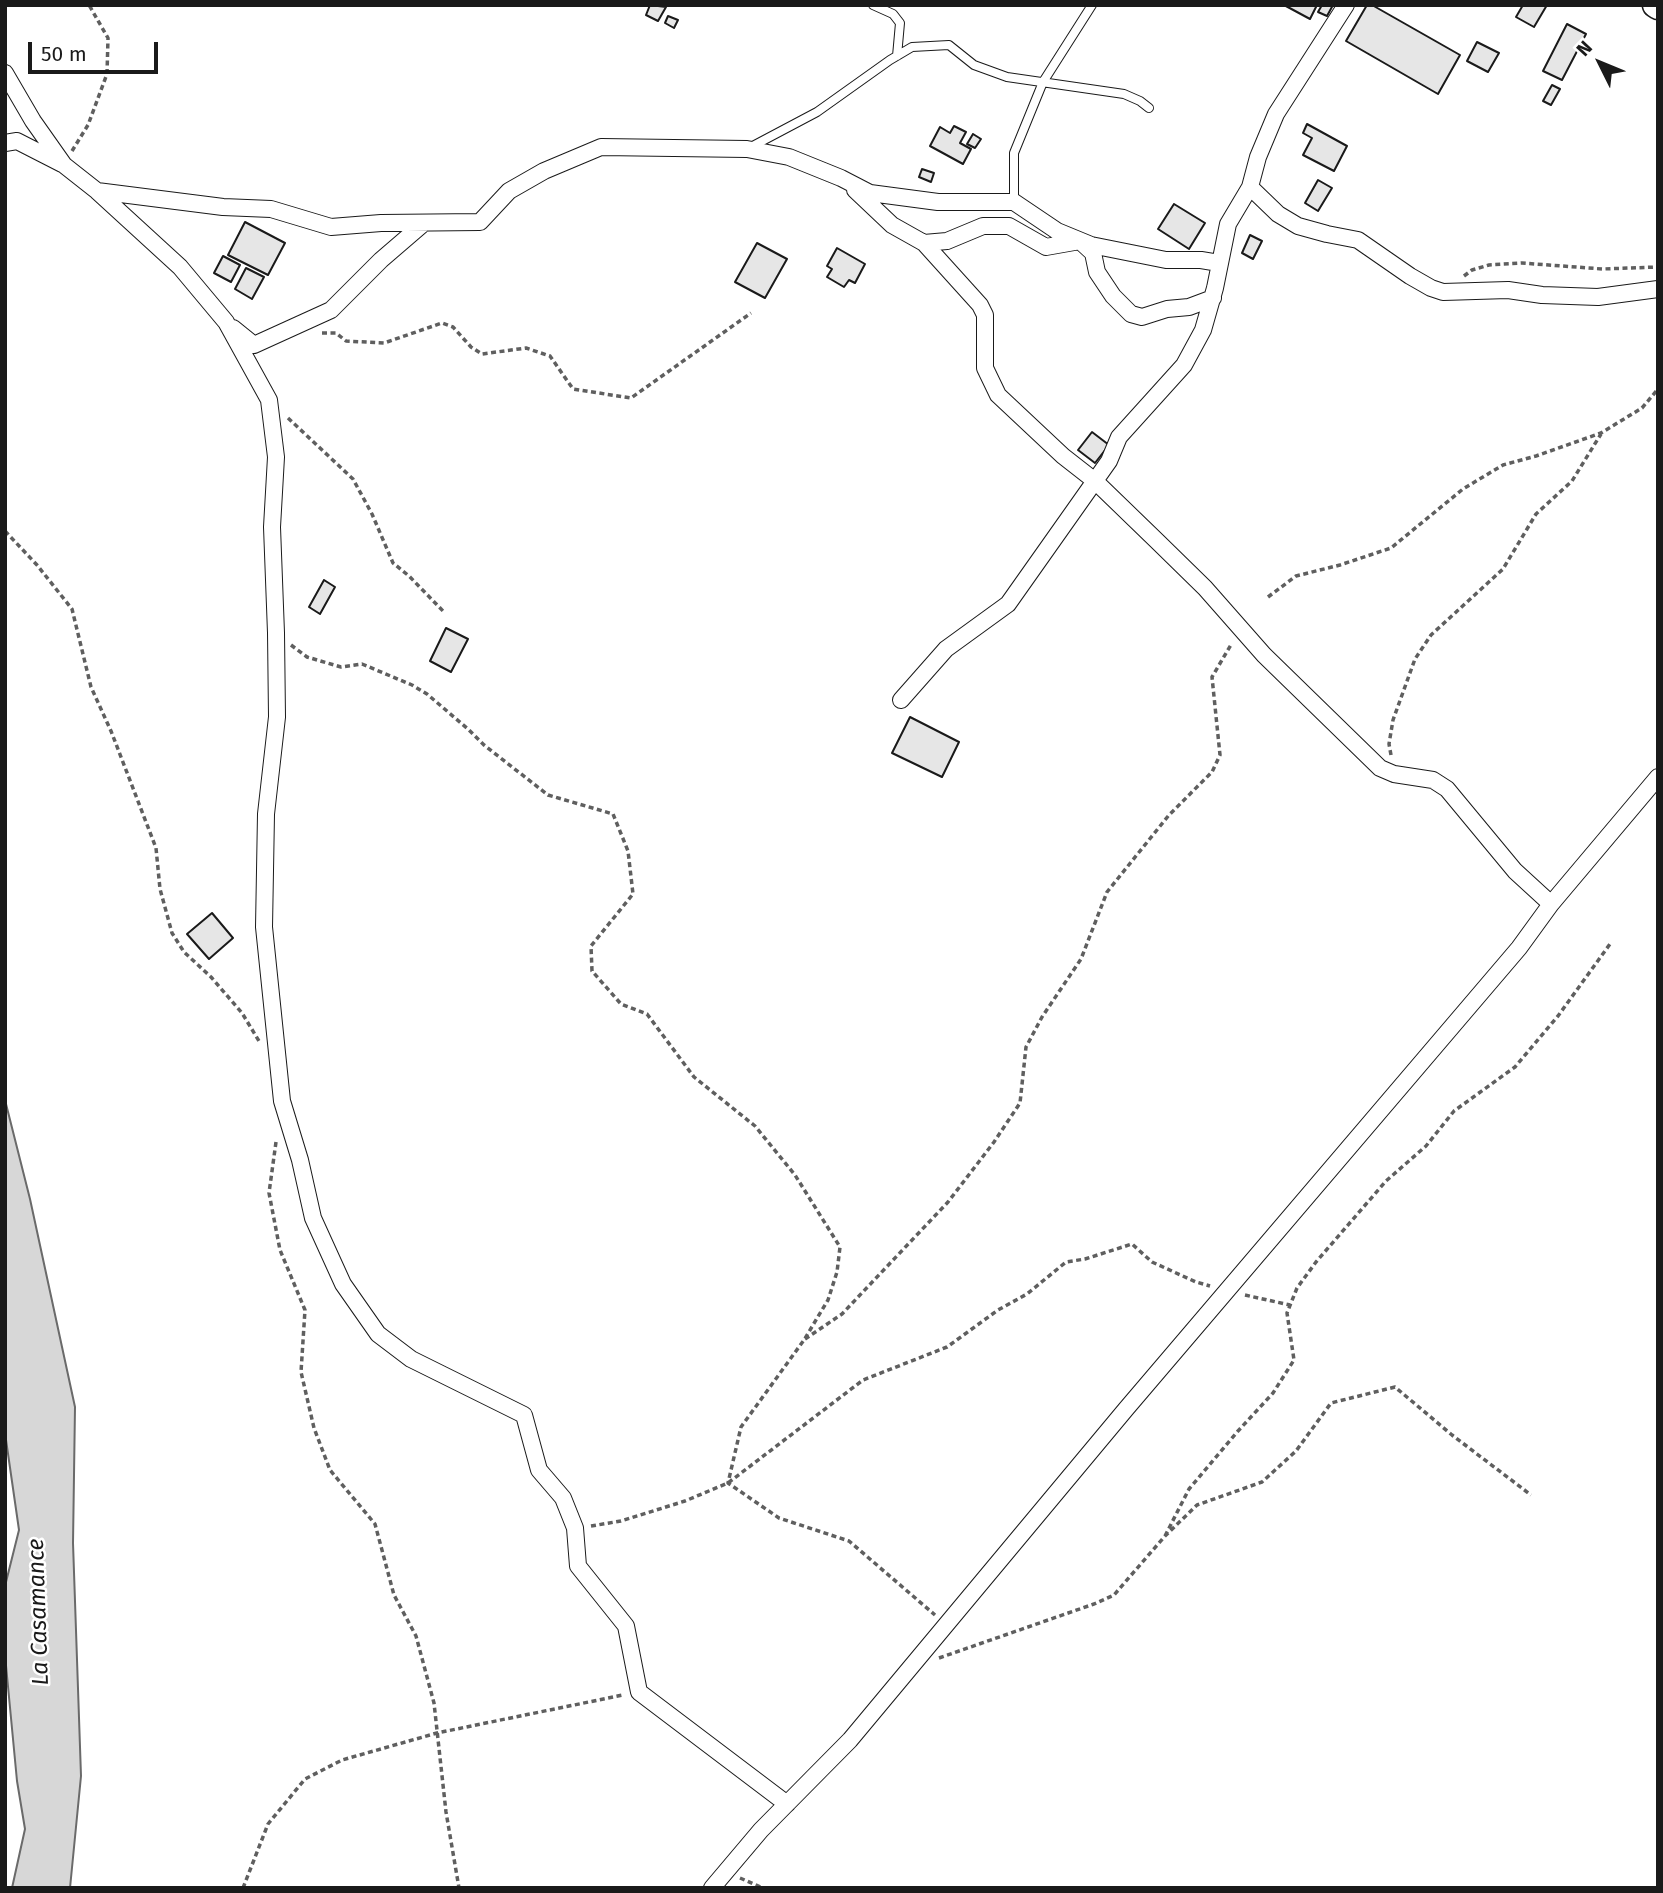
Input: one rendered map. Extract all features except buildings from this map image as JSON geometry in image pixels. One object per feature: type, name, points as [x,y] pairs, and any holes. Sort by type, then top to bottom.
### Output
[{"type":"street","points":[[901,700],[946,649],[1008,604],[1109,461],[1119,437],[1184,365],[1203,330],[1213,298],[1228,223],[1250,187],[1258,157],[1276,114],[1346,5]]},
{"type":"street","points":[[5,74],[64,165]]},
{"type":"street","points":[[5,143],[17,141],[64,165],[97,191],[180,267],[226,322],[254,345],[331,310],[424,223]]},
{"type":"street","points":[[97,191],[223,207],[271,209],[331,227],[480,222],[509,191],[544,170],[601,147],[747,149],[789,157],[842,178],[870,193],[938,202],[1014,201],[1057,231],[1091,245],[1166,260],[1201,260],[1219,264]]},
{"type":"street","points":[[842,178],[892,225],[924,243],[980,305],[985,315],[985,368],[998,395],[1063,456],[1095,481],[1205,588],[1240,629],[1380,768],[1394,774],[1433,780],[1447,789],[1515,870],[1550,904]]},
{"type":"street","points":[[1250,187],[1278,214],[1298,226],[1358,240],[1410,276],[1443,292],[1508,290],[1598,297],[1658,289]]},
{"type":"street","points":[[924,243],[947,241],[983,226],[1009,226],[1046,247],[1080,240]]},
{"type":"street","points":[[1080,240],[1093,253],[1097,272],[1113,296],[1131,314],[1142,317],[1167,309],[1189,307],[1213,298]]},
{"type":"street","points":[[226,322],[269,400],[276,457],[272,527],[277,717],[266,814],[264,927],[282,1101],[313,1217],[343,1284],[378,1334],[411,1359],[524,1415],[539,1470],[563,1498],[575,1528],[579,1566],[625,1626],[639,1692],[787,1804]]},
{"type":"street","points":[[712,1888],[787,1804],[850,1740],[1227,1290],[1519,948],[1550,904],[1658,777]]},
{"type":"lane","points":[[873,5],[893,14],[900,23],[897,56]]},
{"type":"lane","points":[[1014,201],[1014,153],[1043,82],[1092,5]]},
{"type":"lane","points":[[747,149],[817,112],[912,47],[949,45],[974,65],[1007,77],[1124,94],[1149,108]]},
{"type":"path","points":[[64,165],[88,125],[107,74],[108,38],[89,5]]},
{"type":"path","points":[[1443,292],[1472,270],[1489,265],[1522,263],[1602,269],[1658,267]]},
{"type":"path","points":[[285,332],[336,333],[346,341],[384,344],[442,323],[453,327],[471,347],[482,354],[526,348],[550,356],[573,389],[631,398],[751,313]]},
{"type":"path","points":[[1268,597],[1296,576],[1391,548],[1463,489],[1503,465],[1601,433],[1642,408],[1658,389]]},
{"type":"path","points":[[269,400],[353,480],[372,514],[393,563],[443,612]]},
{"type":"path","points":[[1394,774],[1388,744],[1393,720],[1415,659],[1431,635],[1503,569],[1536,514],[1572,481],[1601,433]]},
{"type":"path","points":[[5,531],[37,565],[72,609],[91,687],[156,848],[160,889],[172,933],[184,952],[211,977],[242,1013],[278,1072]]},
{"type":"path","points":[[804,1340],[842,1314],[948,1202],[994,1143],[1020,1103],[1026,1047],[1042,1017],[1081,959],[1107,892],[1169,815],[1212,772],[1220,755],[1212,677],[1240,629]]},
{"type":"path","points":[[276,633],[307,657],[341,667],[362,664],[412,685],[548,795],[613,814],[628,850],[633,894],[591,946],[592,971],[621,1004],[647,1014],[694,1077],[755,1126],[796,1175],[840,1247],[837,1272],[828,1300],[804,1340],[741,1427],[728,1483]]},
{"type":"path","points":[[1165,1536],[1189,1489],[1273,1393],[1294,1360],[1287,1313],[1297,1289],[1316,1262],[1386,1181],[1426,1146],[1454,1111],[1515,1067],[1558,1016],[1610,944]]},
{"type":"path","points":[[276,1140],[270,1193],[280,1251],[304,1310],[301,1371],[314,1428],[330,1470],[375,1524],[394,1595],[416,1636],[434,1703],[446,1812],[459,1888]]},
{"type":"path","points":[[575,1528],[621,1521],[685,1501],[728,1483],[863,1381],[947,1347],[998,1310],[1027,1294],[1066,1262],[1085,1259],[1132,1244],[1152,1262],[1196,1282],[1290,1305]]},
{"type":"path","points":[[911,1668],[1114,1595],[1165,1536],[1197,1505],[1262,1482],[1296,1451],[1331,1403],[1395,1387],[1452,1435],[1531,1495]]},
{"type":"path","points":[[728,1483],[779,1518],[849,1541],[947,1625]]},
{"type":"path","points":[[243,1888],[268,1824],[305,1779],[342,1760],[437,1733],[639,1692]]},
{"type":"path","points":[[726,1872],[763,1888]]},
{"type":"water","name":"La Casamance","points":[[5,1100],[30,1199],[75,1407],[73,1543],[81,1776],[70,1888],[12,1888],[25,1829],[17,1781],[5,1655],[5,1586],[19,1530],[5,1433]]}]
